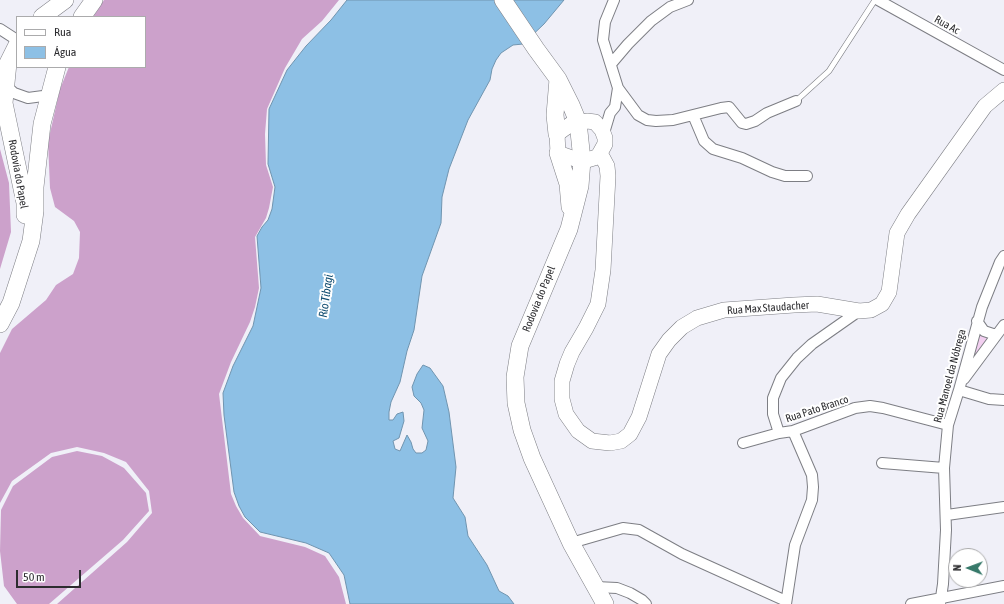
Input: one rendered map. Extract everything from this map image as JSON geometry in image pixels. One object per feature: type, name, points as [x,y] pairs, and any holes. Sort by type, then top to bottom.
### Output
[{"type":"main road","points":[[43,16],[65,0]]},
{"type":"main road","points":[[83,16],[94,0]]},
{"type":"main road","name":"Rodovia do Papel","points":[[503,0],[558,79],[572,105],[578,122],[582,160],[580,186],[569,229],[520,346],[515,377],[516,403],[522,430],[532,458],[572,543],[606,604]]},
{"type":"main road","name":"Rodovia do Papel","points":[[16,47],[8,63],[2,83],[4,104],[25,203],[26,259]]},
{"type":"main road","name":"Rodovia do Papel","points":[[0,324],[11,303],[26,259],[32,234],[35,211],[35,187],[42,124],[56,68]]},
{"type":"main road","points":[[558,79],[556,144],[568,184],[570,207],[569,229]]},
{"type":"main road","name":"Rua Max Staudacher","points":[[600,153],[607,166],[608,176],[603,270],[598,304],[572,352],[562,381],[562,399],[566,414],[578,431],[592,441],[610,443],[621,441],[630,434],[639,417],[659,354],[669,340],[682,328],[697,318],[724,310],[817,304],[859,312],[871,310],[882,304],[889,292],[897,234],[908,214],[985,106],[1004,90]]},
{"type":"main road","points":[[557,134],[571,124],[587,121],[599,128],[605,144],[600,153],[592,159],[575,159],[558,153]]},
{"type":"street","points":[[614,0],[605,22],[603,40],[618,88],[638,115],[646,120],[673,120],[729,107],[742,123],[746,124],[755,121],[767,113],[796,101]]},
{"type":"street","points":[[611,64],[651,21],[670,7],[688,0]]},
{"type":"street","name":"Rua Ac","points":[[878,0],[1004,70]]},
{"type":"street","points":[[0,29],[16,39]]},
{"type":"street","points":[[2,83],[14,93],[28,98],[43,96],[50,93]]},
{"type":"street","points":[[599,128],[615,107],[618,88]]},
{"type":"street","points":[[693,115],[704,141],[713,149],[742,158],[772,172],[785,176],[807,176]]},
{"type":"street","name":"Rua Manoel da Nóbrega","points":[[941,601],[946,515],[944,468],[948,425],[977,321],[1000,262],[1004,256]]},
{"type":"street","name":"Rua Pato Branco","points":[[859,312],[812,344],[797,358],[781,378],[773,398],[773,414],[779,433],[793,430],[855,408],[870,406],[948,425]]},
{"type":"street","points":[[977,321],[984,331],[993,334],[1001,330]]},
{"type":"street","points":[[1001,330],[960,386],[989,399],[1004,400]]},
{"type":"street","points":[[572,543],[623,528],[638,530],[682,554],[786,602],[796,545],[812,500],[813,487],[812,475],[793,430]]},
{"type":"street","points":[[743,443],[779,433]]},
{"type":"street","points":[[882,463],[944,468]]},
{"type":"street","points":[[946,515],[1004,507]]},
{"type":"street","points":[[911,604],[941,601],[1004,586]]},
{"type":"street","points":[[596,587],[617,588],[630,593],[646,604]]},
{"type":"lane","points":[[796,101],[829,71],[875,0]]},
{"type":"shaded area","points":[[104,0],[339,0],[322,21],[302,39],[285,68],[267,109],[265,134],[266,165],[273,187],[266,218],[255,237],[259,288],[250,322],[231,362],[219,394],[231,494],[243,518],[260,536],[305,547],[325,556],[339,577],[346,604],[57,604],[127,542],[152,513],[149,491],[126,462],[104,453],[77,447],[51,453],[12,481],[0,503],[0,353],[12,329],[46,300],[56,285],[73,274],[79,258],[80,232],[74,221],[55,207],[50,188],[48,142],[60,89],[69,68],[146,68],[146,16],[94,16]]},
{"type":"shaded area","points":[[0,149],[9,183],[11,232],[0,269]]},
{"type":"shaded area","points":[[979,325],[992,337],[963,377]]},
{"type":"shaded area","points":[[77,451],[102,456],[124,468],[146,493],[149,511],[123,540],[49,604],[17,604],[4,586],[0,551],[1,510],[13,486],[52,457]]},
{"type":"water","name":"Rio Tibagi","points":[[347,0],[564,0],[544,24],[523,44],[513,45],[501,53],[492,69],[490,80],[468,120],[449,169],[442,197],[441,223],[422,276],[414,330],[407,351],[400,382],[391,402],[389,412],[389,420],[393,420],[397,414],[403,412],[404,421],[399,438],[393,441],[395,449],[400,451],[407,435],[416,453],[422,453],[426,450],[428,441],[422,428],[424,410],[421,403],[414,396],[412,387],[417,374],[423,365],[430,368],[443,386],[449,412],[456,467],[453,498],[465,517],[468,536],[487,565],[499,591],[508,596],[514,604],[350,604],[344,575],[329,553],[306,543],[260,532],[245,517],[234,492],[224,415],[223,393],[233,366],[253,326],[261,288],[257,236],[268,220],[272,209],[275,187],[268,164],[269,109],[287,70]]}]
